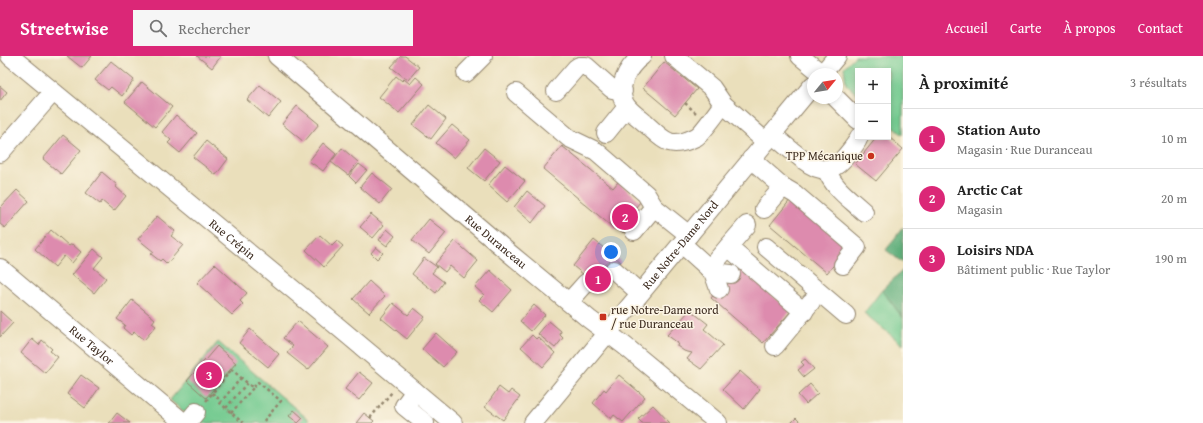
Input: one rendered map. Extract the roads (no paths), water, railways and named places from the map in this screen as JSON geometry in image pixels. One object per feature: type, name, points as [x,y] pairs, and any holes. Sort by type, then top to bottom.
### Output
[{"type":"street","name":"Rue Crépin","points":[[10,56],[453,423]]},
{"type":"street","name":"Rue Duranceau","points":[[277,56],[569,302],[626,346],[718,423]]},
{"type":"street","points":[[466,73],[483,56]]},
{"type":"street","points":[[606,133],[625,99],[624,77],[642,56]]},
{"type":"street","points":[[674,56],[688,75],[712,88],[723,104],[807,164],[819,169],[837,166],[856,144],[863,140]]},
{"type":"street","points":[[800,56],[815,68]]},
{"type":"street","points":[[827,68],[837,56]]},
{"type":"street","points":[[556,91],[576,68],[586,66],[625,99],[662,137],[669,142],[676,143],[697,136],[723,104]]},
{"type":"street","points":[[0,153],[53,92]]},
{"type":"street","name":"Rue Notre-Dame Nord","points":[[533,423],[807,92]]},
{"type":"street","points":[[516,93],[569,138],[596,151],[646,194],[654,207],[685,239],[714,276]]},
{"type":"street","points":[[842,104],[855,117]]},
{"type":"street","points":[[751,159],[783,187],[795,194],[858,246],[843,265]]},
{"type":"street","points":[[826,169],[829,178],[836,188],[864,212]]},
{"type":"street","points":[[764,210],[783,187]]},
{"type":"street","points":[[634,231],[654,207]]},
{"type":"street","points":[[714,276],[728,247],[747,225]]},
{"type":"street","points":[[728,247],[804,312]]},
{"type":"street","points":[[766,247],[846,315]]},
{"type":"street","name":"Rue Taylor","points":[[0,268],[193,415]]},
{"type":"street","points":[[614,270],[640,293]]},
{"type":"street","points":[[714,276],[731,274]]},
{"type":"street","points":[[569,302],[586,282]]},
{"type":"street","points":[[775,346],[819,292]]},
{"type":"street","points":[[415,391],[404,406],[425,423]]},
{"type":"place","name":"TPP Mécanique","points":[[871,156]]},
{"type":"place","name":"Arctic Cat","points":[[625,217]]},
{"type":"place","name":"Station Auto","points":[[598,279]]},
{"type":"place","name":"rue Notre-Dame nord / rue Duranceau","points":[[603,317]]},
{"type":"place","name":"Loisirs NDA","points":[[209,375]]}]
